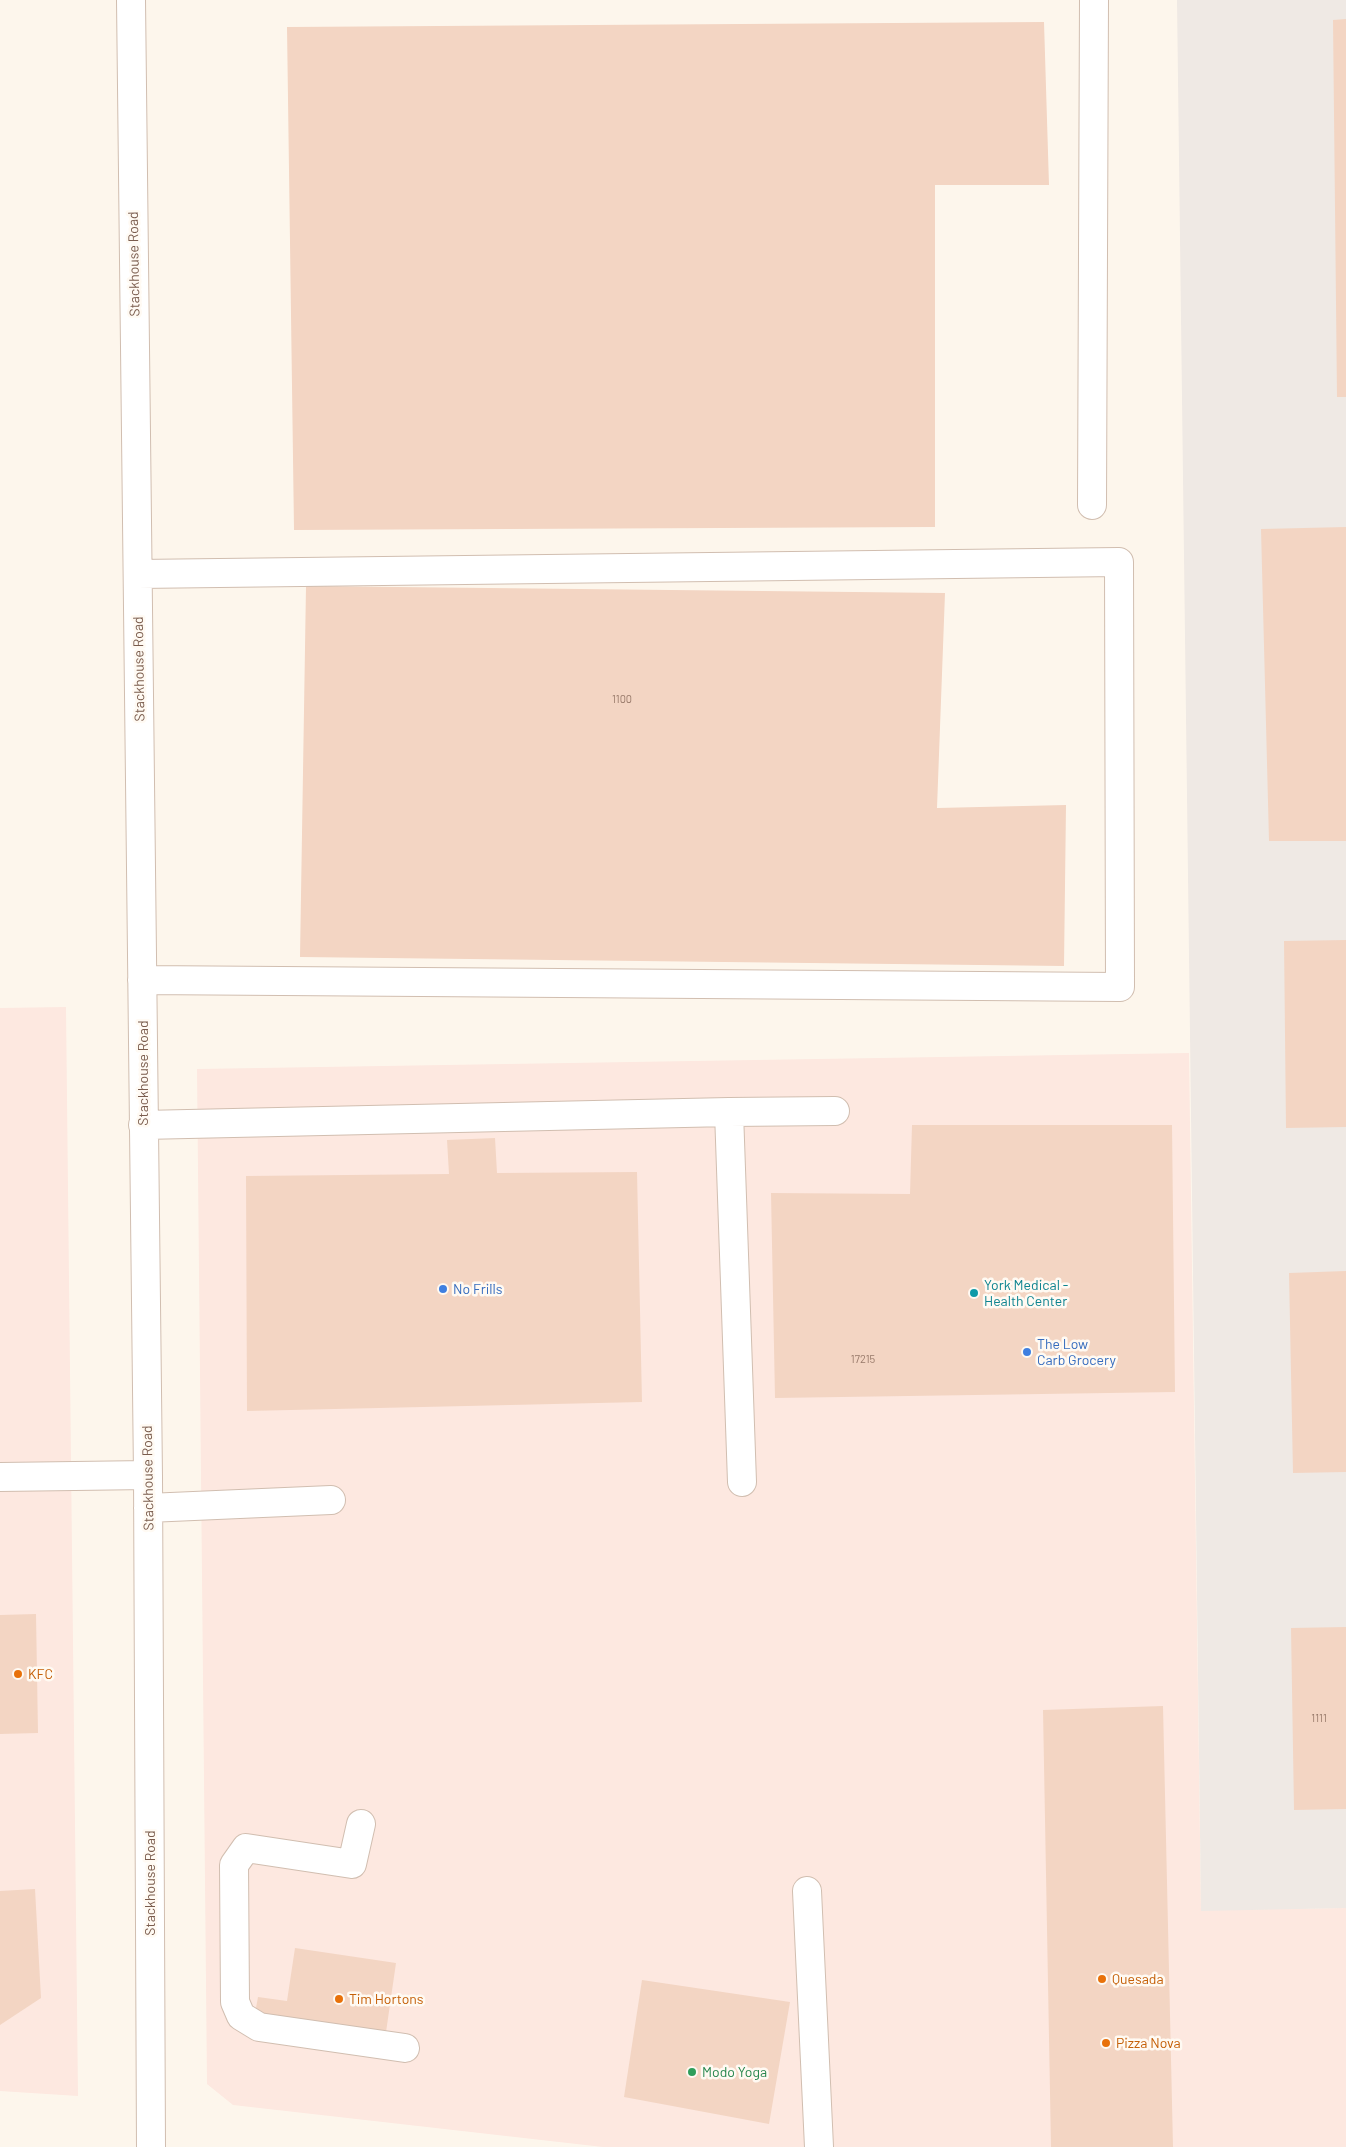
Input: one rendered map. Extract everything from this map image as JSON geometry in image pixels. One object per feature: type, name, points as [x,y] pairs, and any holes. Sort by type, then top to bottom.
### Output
[{"type":"street","name":"Stackhouse Road","points":[[131,0],[148,1475],[151,2147]]},
{"type":"street","points":[[1092,505],[1094,0]]},
{"type":"street","points":[[138,574],[1119,562],[1120,987],[142,980]]},
{"type":"street","points":[[143,1125],[835,1111]]},
{"type":"street","points":[[729,1112],[742,1482]]},
{"type":"street","points":[[0,1477],[148,1475]]},
{"type":"street","points":[[148,1508],[331,1500]]},
{"type":"street","points":[[361,1824],[352,1864],[246,1848],[234,1865],[236,2002],[241,2016],[259,2027],[405,2048]]},
{"type":"street","points":[[807,1891],[820,2147]]},
{"type":"shaded area","points":[[1177,0],[1346,0],[1346,1908],[1201,1911]]},
{"type":"shaded area","points":[[66,1007],[78,2096],[0,2091],[0,1008]]},
{"type":"shaded area","points":[[1189,1053],[1201,1910],[1346,1908],[1346,2147],[603,2147],[233,2105],[207,2084],[197,1069]]},
{"type":"building","points":[[1346,19],[1346,397],[1337,397],[1333,20]]},
{"type":"building","points":[[1044,22],[1049,185],[935,185],[935,527],[294,530],[287,27]]},
{"type":"building","points":[[1346,527],[1346,841],[1269,841],[1261,529]]},
{"type":"building","points":[[306,586],[945,593],[937,808],[1066,805],[1064,966],[300,957]]},
{"type":"building","points":[[1346,940],[1346,1127],[1286,1128],[1284,941]]},
{"type":"building","name":"York Medical - Health Center","points":[[912,1125],[1172,1125],[1175,1392],[775,1398],[771,1193],[910,1194]]},
{"type":"building","name":"No Frills","points":[[495,1138],[497,1173],[637,1172],[642,1402],[247,1411],[246,1176],[449,1174],[447,1140]]},
{"type":"building","points":[[1346,1271],[1346,1472],[1293,1473],[1289,1273]]},
{"type":"building","name":"KFC","points":[[36,1614],[38,1733],[0,1734],[0,1615]]},
{"type":"building","points":[[1346,1627],[1346,1809],[1294,1810],[1291,1628]]},
{"type":"building","points":[[1163,1706],[1173,2147],[1051,2147],[1043,1710]]},
{"type":"building","points":[[35,1889],[41,1998],[0,2025],[0,1891]]},
{"type":"building","name":"Tim Hortons","points":[[295,1948],[396,1963],[384,2046],[254,2019],[258,1997],[287,2001]]},
{"type":"building","points":[[642,1980],[790,2002],[769,2124],[624,2097]]},
{"type":"place","name":"No Frills","points":[[443,1289]]},
{"type":"place","name":"York Medical - Health Center","points":[[974,1293]]},
{"type":"place","name":"The Low Carb Grocery","points":[[1027,1352]]},
{"type":"place","name":"KFC","points":[[18,1674]]},
{"type":"place","name":"Quesada","points":[[1102,1979]]},
{"type":"place","name":"Tim Hortons","points":[[339,1999]]},
{"type":"place","name":"Pizza Nova","points":[[1106,2043]]},
{"type":"place","name":"Modo Yoga","points":[[692,2072]]}]
